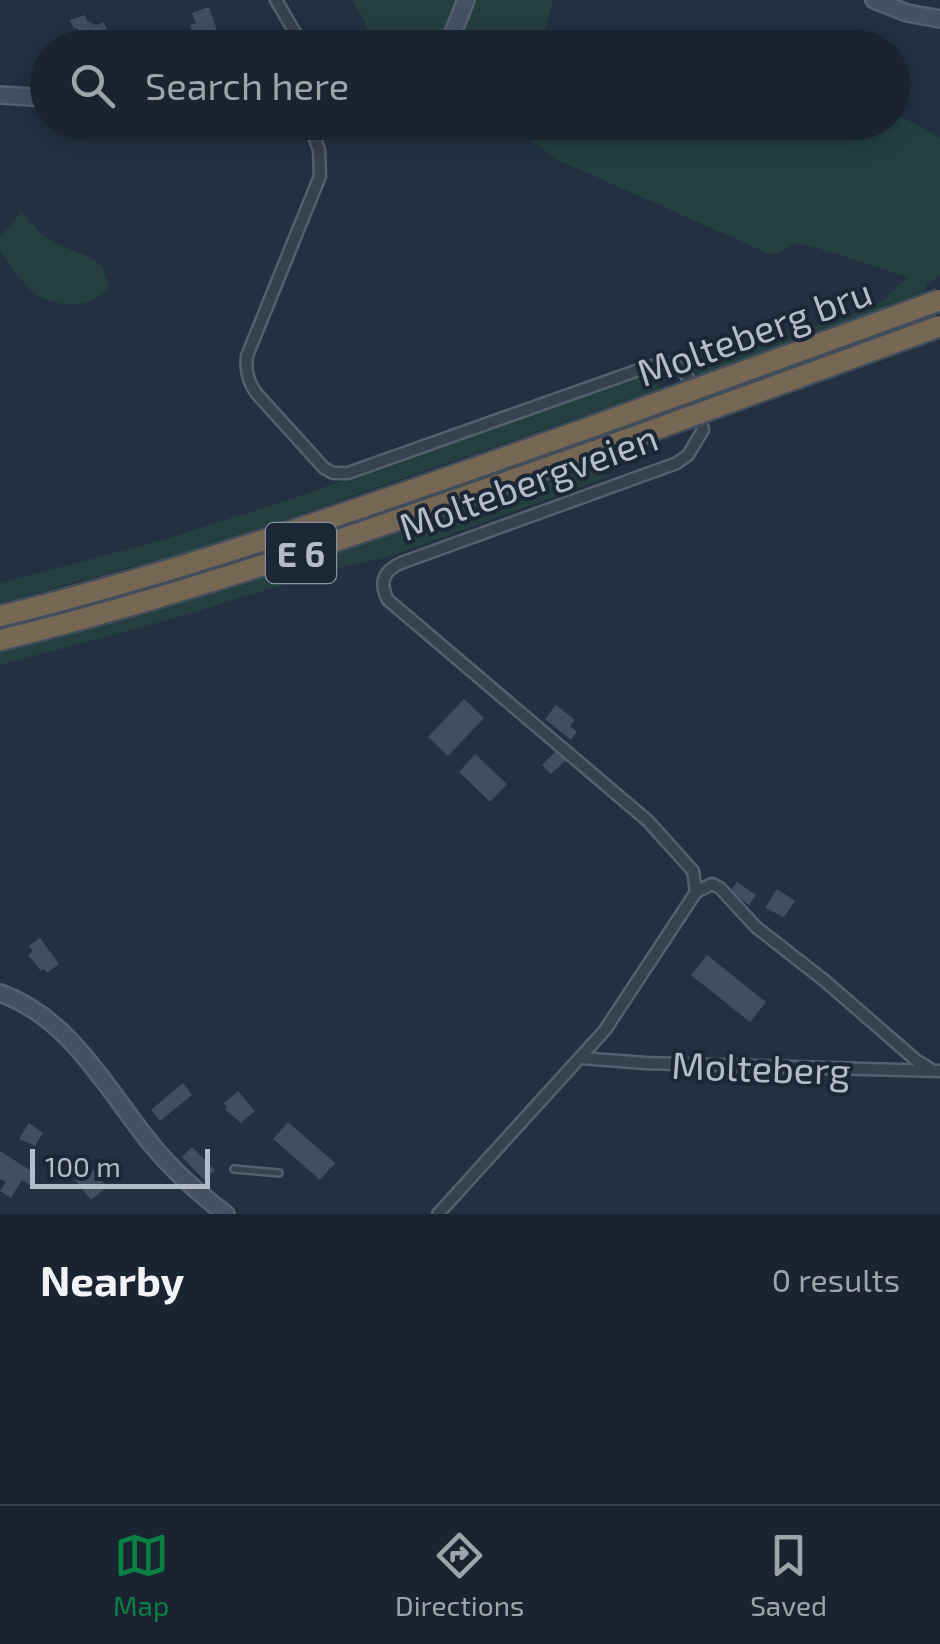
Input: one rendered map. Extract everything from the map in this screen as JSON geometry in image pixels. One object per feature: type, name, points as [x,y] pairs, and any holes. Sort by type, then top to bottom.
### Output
[{"type":"highway","name":"Molteberg bru","points":[[0,616],[273,538],[940,300]]},
{"type":"highway","name":"Molteberg bru","points":[[0,640],[127,607],[277,561],[940,326]]},
{"type":"main road","points":[[454,30],[466,0]]},
{"type":"main road","points":[[874,0],[906,13],[940,19]]},
{"type":"main road","points":[[0,95],[30,97]]},
{"type":"main road","points":[[0,993],[34,1008],[55,1025],[176,1173],[226,1214]]},
{"type":"street","points":[[276,0],[294,30]]},
{"type":"street","name":"Moltebergveien","points":[[315,140],[320,176],[246,356],[245,367],[257,394],[324,468],[333,473],[348,473],[647,367],[671,364],[689,380],[702,430],[688,455],[677,463],[391,567],[381,587],[388,600],[648,821],[693,870]]},
{"type":"street","points":[[693,870],[917,1061],[938,1071]]},
{"type":"street","points":[[693,870],[696,892]]},
{"type":"street","points":[[438,1214],[623,1008],[696,892],[712,884]]},
{"type":"street","name":"Molteberg","points":[[581,1058],[938,1071]]},
{"type":"lane","points":[[234,1169],[279,1173]]},
{"type":"green space","points":[[352,0],[553,0],[546,30],[369,30]]},
{"type":"green space","points":[[910,121],[940,138],[940,276],[928,283],[898,351],[711,419],[697,373],[670,356],[695,356],[755,343],[864,311],[882,301],[908,277],[811,246],[795,244],[772,255],[556,159],[531,140],[910,140]]},
{"type":"green space","points":[[21,212],[47,237],[96,261],[109,289],[78,304],[54,302],[32,292],[0,251],[0,238]]},
{"type":"green space","points":[[645,373],[661,389],[208,546],[0,603],[0,583],[163,540],[297,497]]},
{"type":"green space","points":[[604,461],[609,477],[389,557],[333,569],[172,619],[0,665],[0,653],[228,589]]},
{"type":"building","points":[[209,7],[217,30],[192,30],[190,25],[196,23],[192,13]]},
{"type":"building","points":[[85,15],[87,21],[96,25],[104,22],[107,30],[74,29],[70,20]]},
{"type":"building","points":[[464,699],[484,718],[448,756],[428,737]]},
{"type":"building","points":[[556,705],[575,720],[570,726],[577,732],[571,740],[545,719]]},
{"type":"building","points":[[557,750],[566,760],[551,774],[542,765]]},
{"type":"building","points":[[475,754],[507,784],[490,802],[459,772]]},
{"type":"building","points":[[737,882],[756,895],[749,905],[730,891]]},
{"type":"building","points":[[777,889],[795,901],[784,917],[765,908]]},
{"type":"building","points":[[40,938],[59,964],[47,973],[28,955],[33,951],[29,946]]},
{"type":"building","points":[[707,955],[766,1002],[750,1022],[691,975]]},
{"type":"building","points":[[183,1083],[192,1095],[160,1121],[151,1110]]},
{"type":"building","points":[[238,1091],[255,1111],[241,1123],[225,1109],[224,1103]]},
{"type":"building","points":[[288,1122],[335,1163],[320,1180],[273,1139]]},
{"type":"building","points":[[29,1123],[43,1133],[35,1146],[19,1139]]},
{"type":"building","points":[[192,1147],[215,1170],[204,1180],[182,1157]]},
{"type":"building","points":[[0,1151],[36,1174],[29,1185],[22,1180],[11,1198],[0,1191],[6,1182],[0,1179]]},
{"type":"building","points":[[87,1163],[107,1187],[91,1200],[71,1175]]}]
